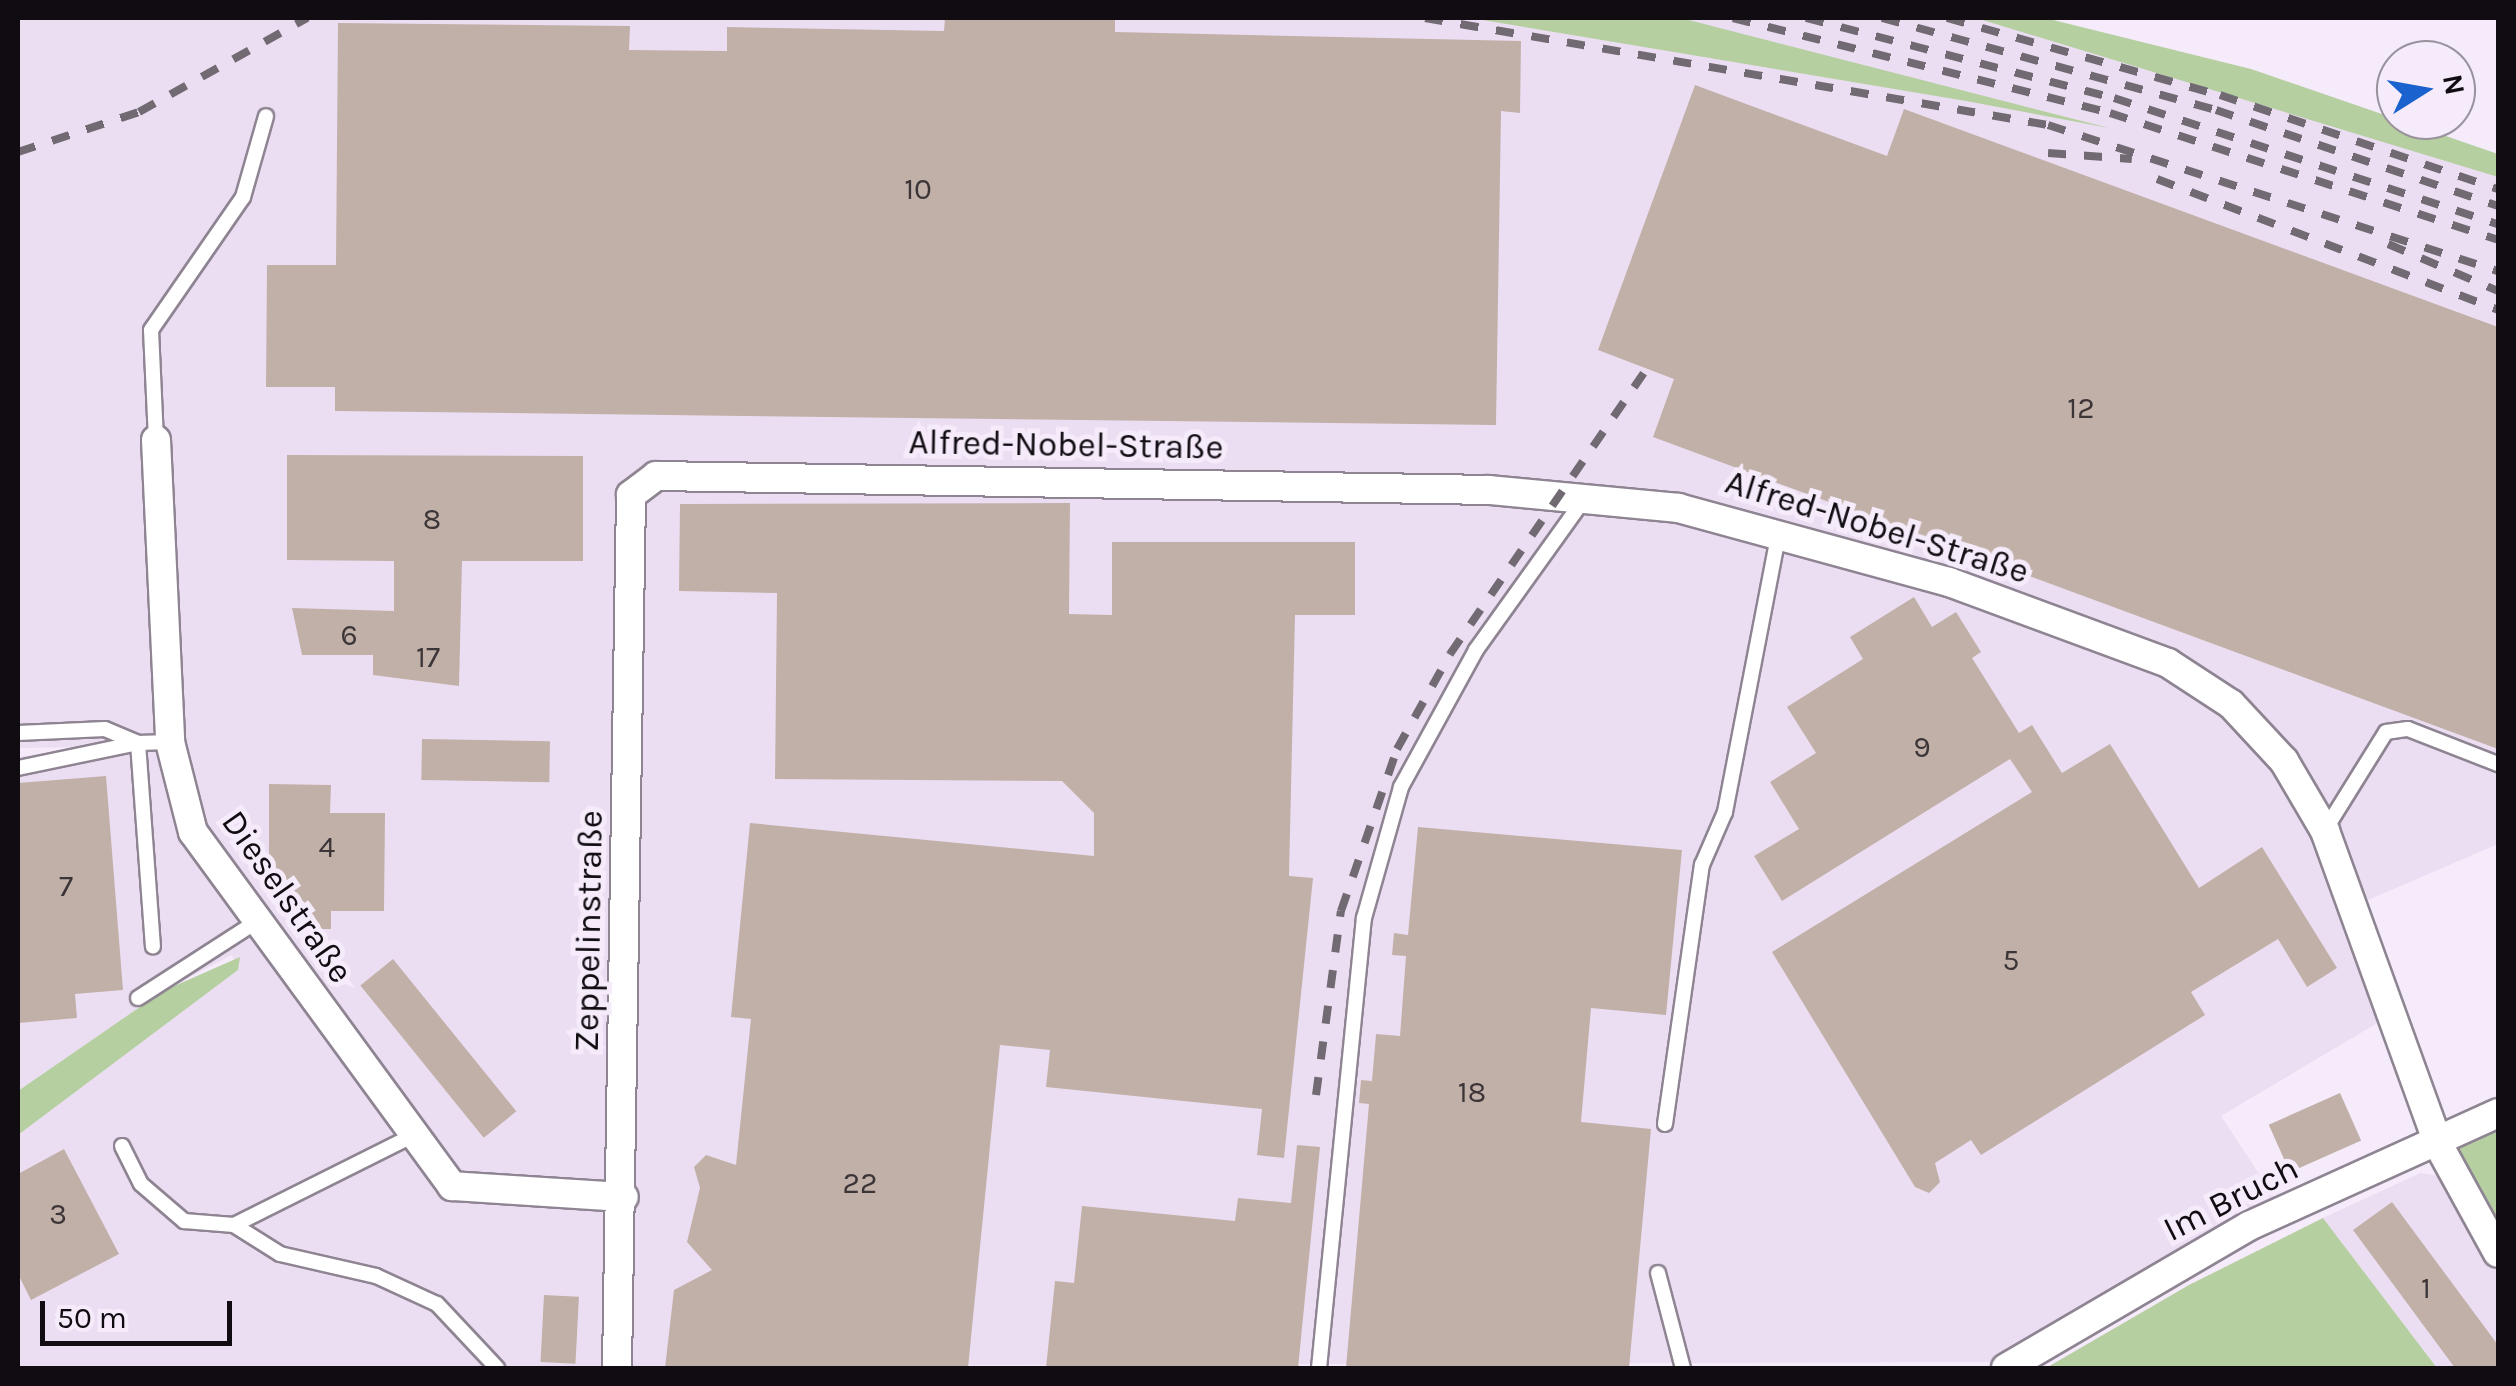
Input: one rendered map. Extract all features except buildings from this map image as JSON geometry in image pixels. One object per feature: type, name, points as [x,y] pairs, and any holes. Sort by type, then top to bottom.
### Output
[{"type":"street","name":"Dieselstraße","points":[[156,440],[170,742],[193,832],[452,1186],[624,1197]]},
{"type":"street","name":"Alfred-Nobel-Straße","points":[[631,495],[656,476],[1584,498],[1780,530],[2168,663],[2231,704],[2284,761],[2325,831],[2438,1144],[2498,1253]]},
{"type":"street","name":"Zeppelinstraße","points":[[618,1368],[624,1197],[631,495]]},
{"type":"street","name":"Im Bruch","points":[[2006,1368],[2250,1226],[2438,1144],[2498,1112]]},
{"type":"lane","points":[[156,440],[151,330],[244,197],[266,116]]},
{"type":"lane","points":[[1319,1368],[1364,918],[1401,787],[1476,650],[1584,498]]},
{"type":"lane","points":[[1665,1124],[1702,866],[1725,812],[1780,530]]},
{"type":"lane","points":[[2325,831],[2386,732],[2408,729],[2498,764]]},
{"type":"lane","points":[[18,733],[105,730],[138,743]]},
{"type":"lane","points":[[18,768],[138,743],[170,742]]},
{"type":"lane","points":[[138,743],[153,946]]},
{"type":"lane","points":[[138,998],[256,922]]},
{"type":"lane","points":[[234,1225],[412,1136]]},
{"type":"lane","points":[[122,1146],[141,1184],[184,1221],[234,1225],[280,1254],[376,1276],[437,1304],[497,1368]]},
{"type":"lane","points":[[1658,1273],[1683,1368]]},
{"type":"shaded area","points":[[18,18],[1976,18],[2376,134],[2376,140],[2397,140],[2498,177],[2498,844],[2361,903],[2401,1009],[2221,1116],[2277,1201],[1992,1362],[18,1368],[18,1135],[238,970],[232,955],[163,991],[18,1091],[18,757],[89,747],[18,748]]},
{"type":"shaded area","points":[[2420,1173],[2440,1176],[2498,1273],[2498,1368],[2437,1368],[2323,1218]]},
{"type":"green space","points":[[1471,18],[1681,18],[2109,128],[1966,101]]},
{"type":"green space","points":[[1976,18],[2045,18],[2251,69],[2376,112],[2376,140]]},
{"type":"green space","points":[[2377,140],[2457,140],[2498,154],[2498,177]]},
{"type":"green space","points":[[240,957],[238,970],[18,1135],[18,1091],[163,991]]},
{"type":"green space","points":[[2498,1126],[2498,1226],[2455,1149]]},
{"type":"green space","points":[[2323,1218],[2437,1368],[2046,1368],[2189,1285]]},
{"type":"railway","points":[[18,152],[139,112],[307,18]]},
{"type":"railway","points":[[1425,18],[2048,125],[2498,271]]},
{"type":"railway","points":[[1733,18],[2110,113],[2498,240]]},
{"type":"railway","points":[[1806,18],[2114,98],[2498,224]]},
{"type":"railway","points":[[1882,18],[2216,110],[2498,206]]},
{"type":"railway","points":[[1947,18],[2220,95],[2498,189]]},
{"type":"railway","points":[[2048,153],[2132,159]]},
{"type":"railway","points":[[2157,179],[2498,310]]},
{"type":"railway","points":[[2388,244],[2498,291]]},
{"type":"railway","points":[[1316,1095],[1341,911],[1397,749],[1450,654],[1644,373]]}]
